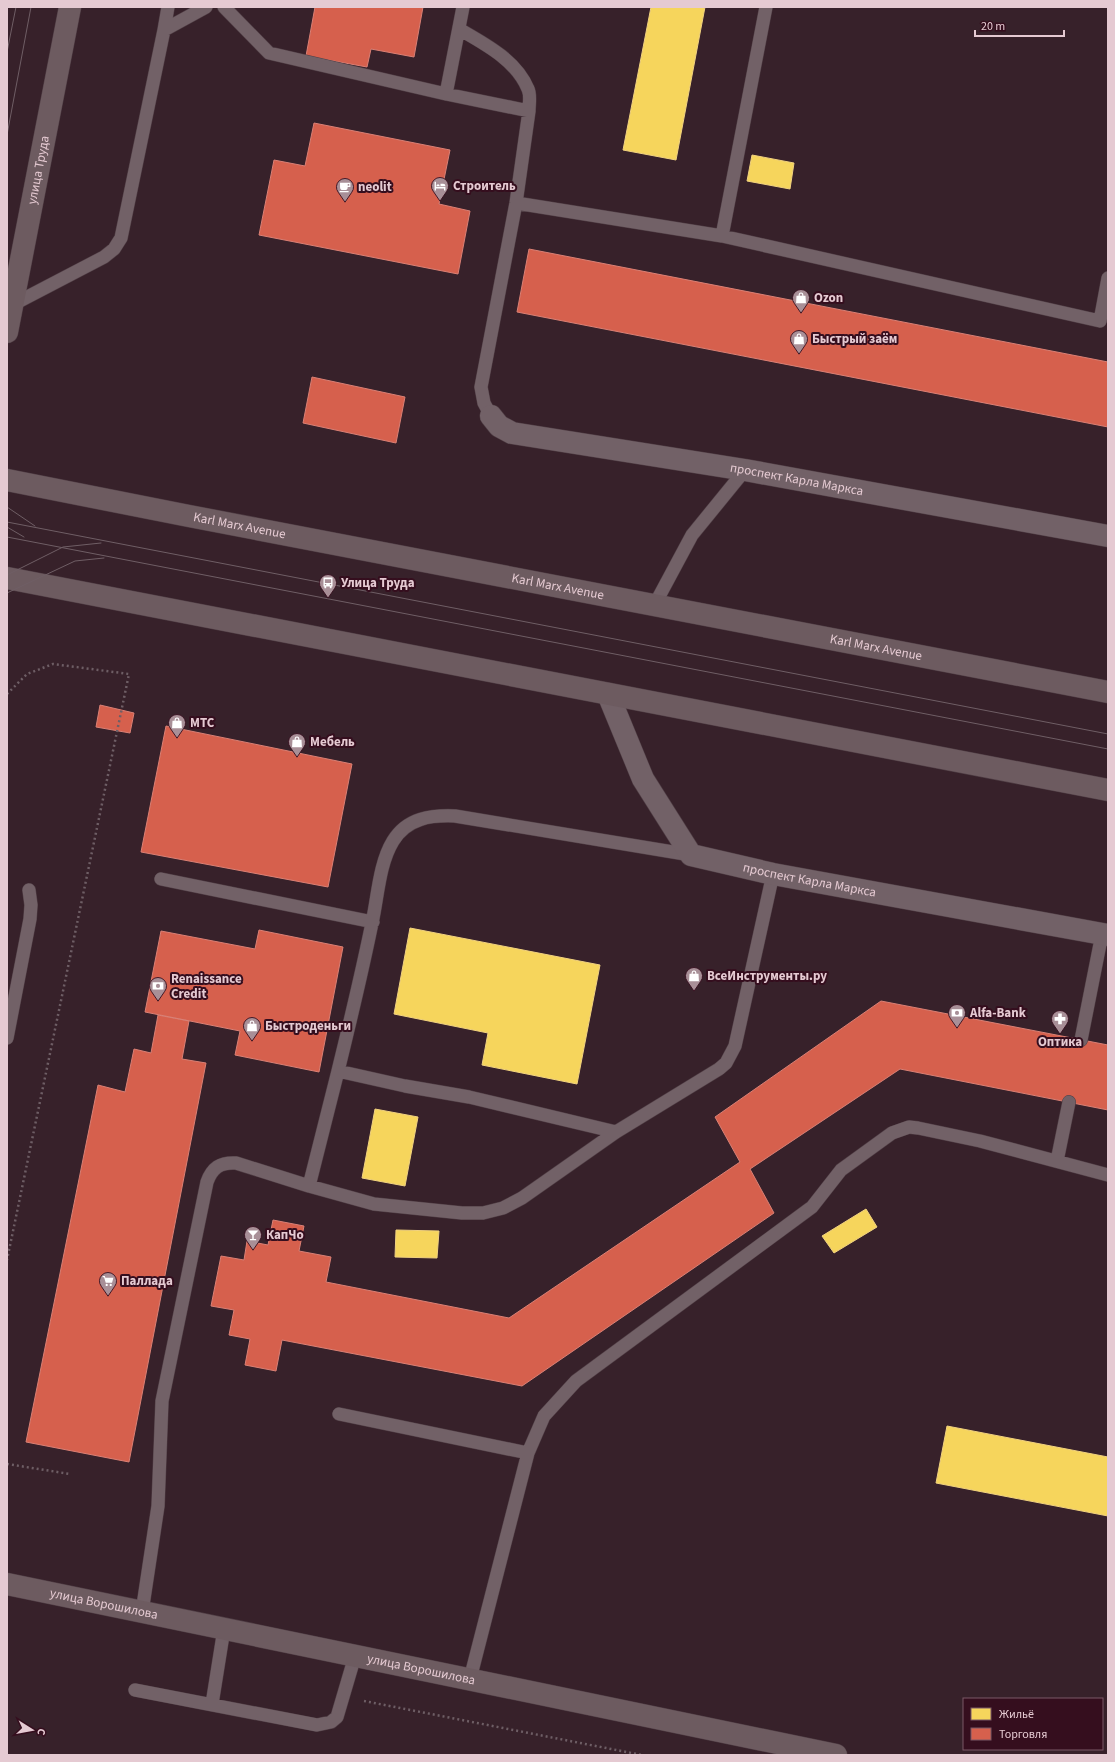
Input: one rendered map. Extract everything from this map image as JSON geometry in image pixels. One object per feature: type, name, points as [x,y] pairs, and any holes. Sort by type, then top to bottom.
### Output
[{"type":"main road","name":"улица Труда","points":[[7,332],[70,7]]},
{"type":"main road","name":"Karl Marx Avenue","points":[[7,480],[182,515],[655,604],[1108,692]]},
{"type":"main road","points":[[7,578],[1108,790]]},
{"type":"main road","name":"улица Ворошилова","points":[[7,1584],[836,1755]]},
{"type":"street","name":"проспект Карла Маркса","points":[[491,416],[499,426],[512,432],[745,470],[1108,536]]},
{"type":"street","points":[[608,694],[644,779],[692,855]]},
{"type":"street","name":"проспект Карла Маркса","points":[[692,855],[773,874],[1105,934]]},
{"type":"lane","points":[[12,305],[104,257],[114,248],[121,238],[168,7]]},
{"type":"lane","points":[[164,30],[206,7]]},
{"type":"lane","points":[[224,7],[268,53],[446,94],[529,111]]},
{"type":"lane","points":[[446,94],[463,7]]},
{"type":"lane","points":[[722,236],[766,7]]},
{"type":"lane","points":[[459,29],[492,48],[519,73],[529,91],[529,111],[516,203],[481,387],[484,403],[491,416]]},
{"type":"lane","points":[[516,203],[722,236],[1104,322],[1108,278]]},
{"type":"lane","points":[[655,604],[692,535],[745,470]]},
{"type":"lane","points":[[309,1186],[373,922],[384,861],[394,840],[410,824],[431,815],[454,816],[692,855]]},
{"type":"lane","points":[[142,1612],[158,1506],[162,1401],[207,1182],[214,1170],[226,1163],[236,1163],[309,1186],[374,1204],[462,1213],[483,1213],[503,1208],[522,1198],[616,1132],[719,1069],[732,1055],[773,874]]},
{"type":"lane","points":[[161,879],[373,922]]},
{"type":"lane","points":[[7,1038],[30,919],[31,905],[29,890]]},
{"type":"lane","points":[[1081,1040],[1105,934]]},
{"type":"lane","points":[[338,1071],[405,1086],[469,1097],[616,1132]]},
{"type":"lane","points":[[1057,1161],[1069,1102]]},
{"type":"lane","points":[[470,1679],[528,1453],[544,1416],[576,1381],[812,1207],[841,1170],[892,1133],[900,1129],[918,1128],[980,1141],[1108,1175]]},
{"type":"lane","points":[[339,1414],[528,1453]]},
{"type":"lane","points":[[212,1704],[224,1629]]},
{"type":"lane","points":[[135,1690],[324,1725],[337,1717],[355,1656]]},
{"type":"path","points":[[7,694],[27,674],[53,664],[129,674],[7,1260]]},
{"type":"path","points":[[7,1464],[70,1474]]},
{"type":"path","points":[[343,1697],[642,1755]]},
{"type":"building: Жильё","points":[[651,7],[705,7],[676,160],[623,150]]},
{"type":"building: Жильё","points":[[752,155],[794,163],[790,189],[747,181]]},
{"type":"building: Жильё","points":[[410,928],[600,965],[577,1084],[482,1065],[488,1033],[394,1014]]},
{"type":"building: Жильё","points":[[375,1109],[418,1117],[405,1186],[362,1178]]},
{"type":"building: Жильё","points":[[866,1209],[877,1227],[834,1253],[822,1236]]},
{"type":"building: Жильё","points":[[396,1230],[439,1231],[437,1258],[395,1257]]},
{"type":"building: Жильё","points":[[947,1426],[1108,1457],[1108,1516],[936,1483]]},
{"type":"building: Торговля","points":[[315,7],[423,7],[414,57],[371,49],[367,67],[306,56]]},
{"type":"building: Торговля","points":[[314,123],[450,150],[439,204],[470,211],[458,274],[259,235],[274,160],[305,166]]},
{"type":"building: Торговля","points":[[529,249],[1108,362],[1108,427],[517,312]]},
{"type":"building: Торговля","points":[[312,377],[405,397],[396,443],[303,423]]},
{"type":"building: Торговля","points":[[100,705],[134,713],[130,733],[96,727]]},
{"type":"building: Торговля","points":[[166,726],[352,764],[328,887],[141,852]]},
{"type":"building: Торговля","points":[[259,930],[343,947],[319,1072],[235,1055],[240,1031],[145,1012],[161,931],[255,949]]},
{"type":"building: Торговля","points":[[881,1001],[1108,1045],[1108,1110],[900,1069],[750,1169],[774,1213],[522,1386],[282,1340],[276,1371],[245,1365],[250,1339],[229,1335],[234,1310],[211,1306],[221,1256],[244,1260],[247,1241],[268,1245],[273,1220],[304,1226],[299,1251],[331,1257],[326,1282],[509,1318],[740,1162],[715,1117]]},
{"type":"building: Торговля","name":"Паллада","points":[[158,1015],[189,1021],[182,1059],[206,1063],[129,1462],[26,1442],[98,1085],[125,1092],[134,1049],[151,1053]]},
{"type":"tram line","points":[[7,52],[16,7]]},
{"type":"tram line","points":[[7,135],[31,7]]},
{"type":"tram line","points":[[7,507],[35,526]]},
{"type":"tram line","points":[[7,522],[1108,734]]},
{"type":"tram line","points":[[7,527],[24,537]]},
{"type":"tram line","points":[[7,537],[1108,749]]},
{"type":"tram line","points":[[7,575],[63,547],[101,543]]},
{"type":"tram line","points":[[7,593],[75,561],[104,558]]},
{"type":"place","name":"Строитель","points":[[440,201]]},
{"type":"place","name":"neolit","points":[[345,202]]},
{"type":"place","name":"Ozon","points":[[801,313]]},
{"type":"place","name":"Быстрый заём","points":[[799,354]]},
{"type":"place","name":"Улица Труда","points":[[328,598]]},
{"type":"place","name":"МТС","points":[[177,738]]},
{"type":"place","name":"Мебель","points":[[297,757]]},
{"type":"place","name":"ВсеИнструменты.ру","points":[[694,991]]},
{"type":"place","name":"Renaissance Credit","points":[[158,1001]]},
{"type":"place","name":"Alfa-Bank","points":[[957,1028]]},
{"type":"place","name":"Оптика","points":[[1060,1034]]},
{"type":"place","name":"Быстроденьги","points":[[252,1041]]},
{"type":"place","name":"КапЧо","points":[[253,1250]]},
{"type":"place","name":"Паллада","points":[[108,1296]]}]
